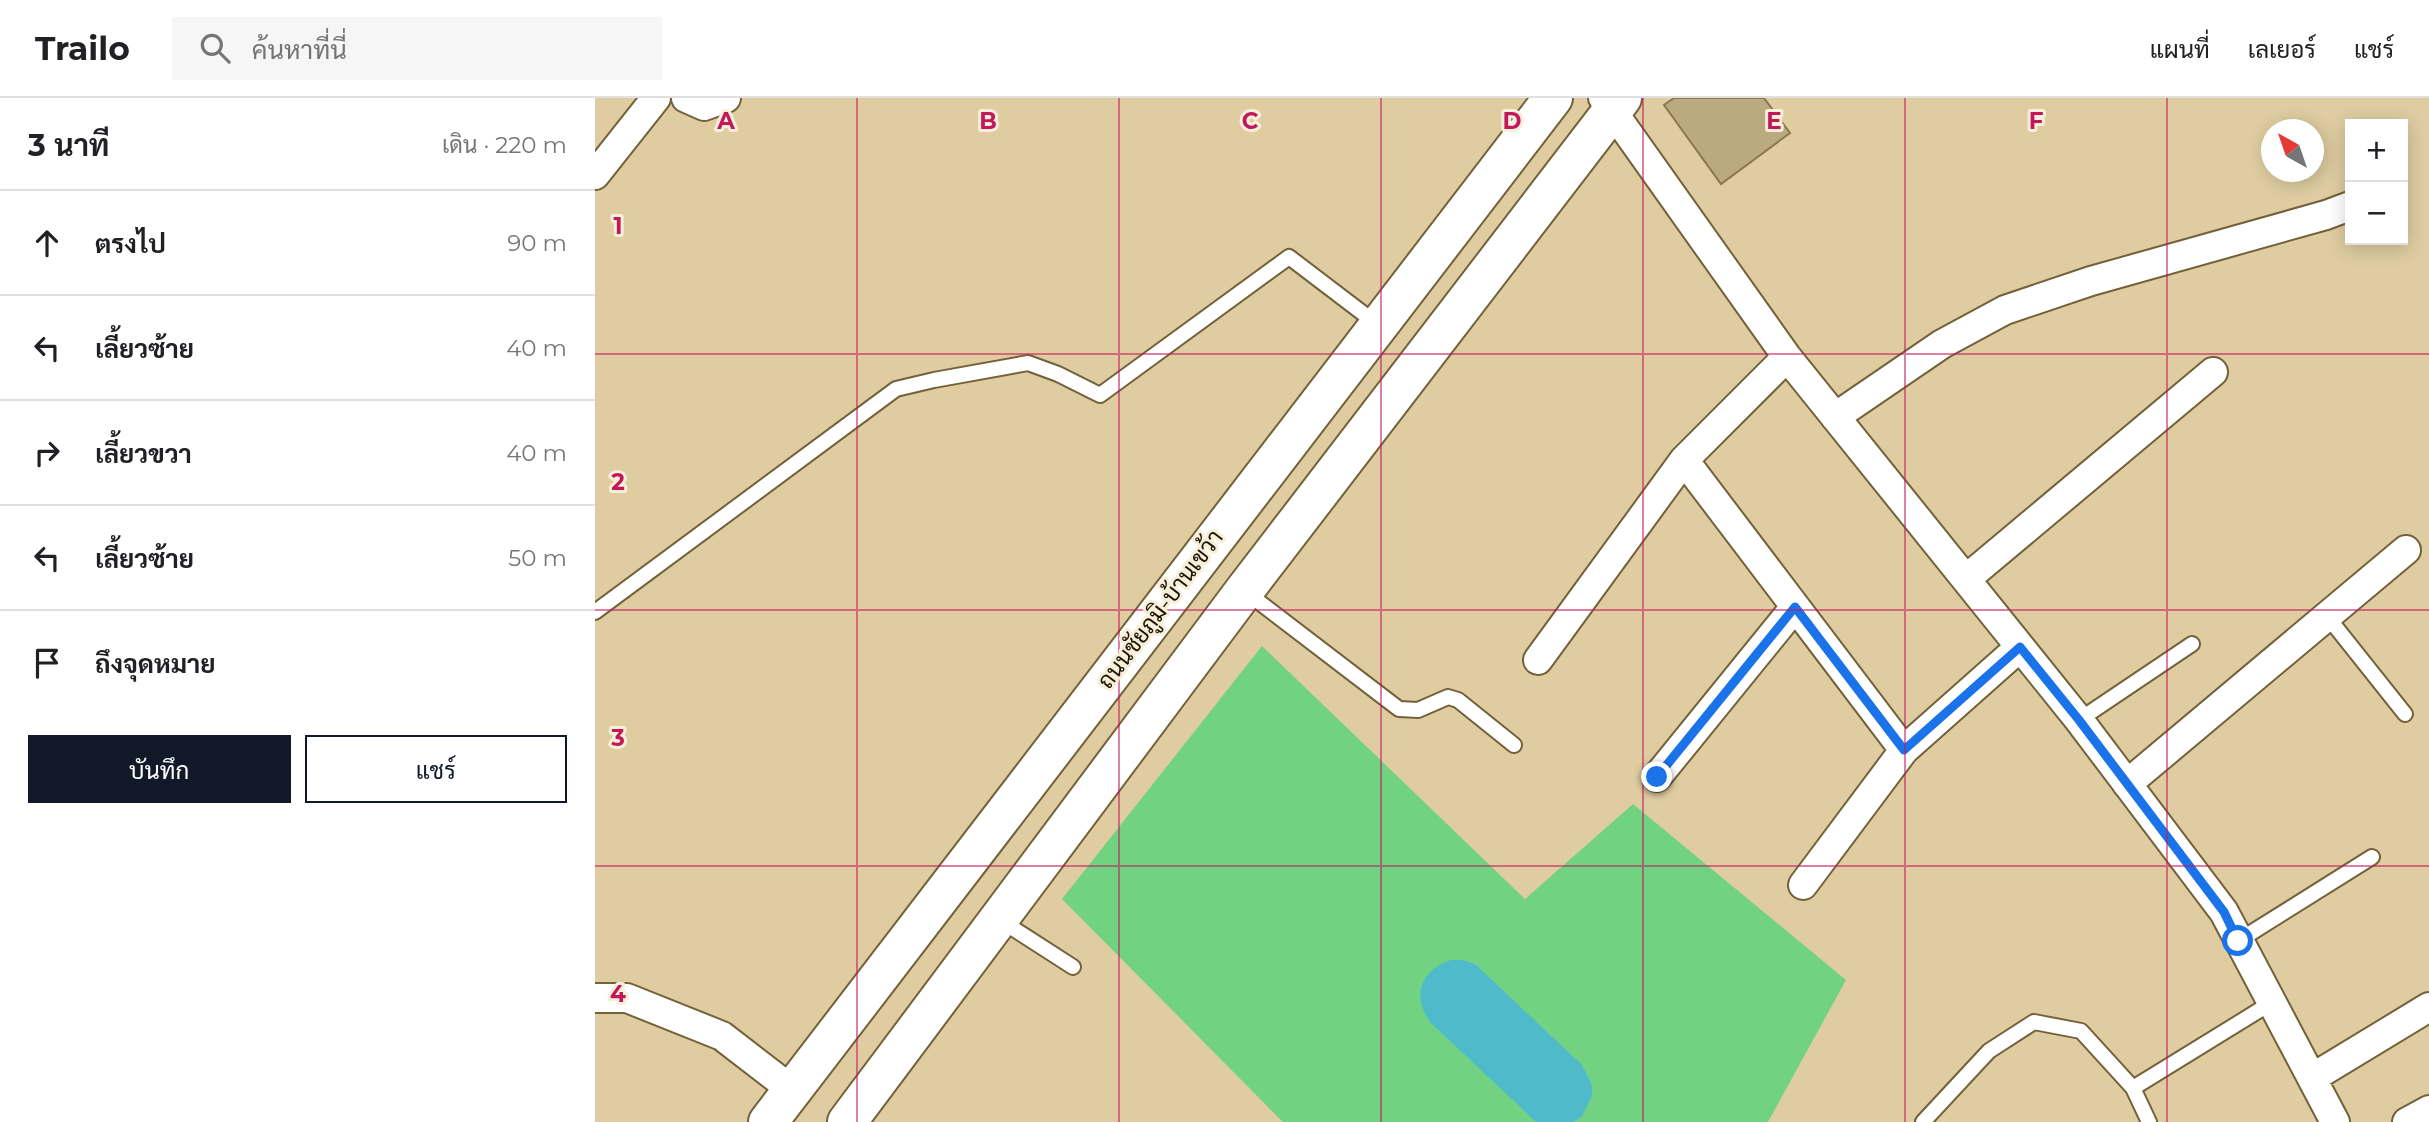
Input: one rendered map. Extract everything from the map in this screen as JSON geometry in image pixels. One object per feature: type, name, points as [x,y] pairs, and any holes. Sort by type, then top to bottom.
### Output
[{"type":"main road","name":"ถนนชัยภูมิ-บ้านเขว้า","points":[[768,1122],[1553,98]]},
{"type":"main road","points":[[847,1122],[1612,102]]},
{"type":"street","points":[[595,175],[656,98]]},
{"type":"street","points":[[686,98],[704,106],[726,98]]},
{"type":"street","points":[[1612,102],[1787,357],[2079,720],[2224,912],[2335,1122]]},
{"type":"street","points":[[1835,417],[1943,344],[2005,310],[2091,281],[2345,208]]},
{"type":"street","points":[[1538,660],[1684,460],[1787,357]]},
{"type":"street","points":[[1966,579],[2213,372]]},
{"type":"street","points":[[1684,460],[1904,750]]},
{"type":"street","points":[[2127,784],[2406,550]]},
{"type":"street","points":[[1657,777],[1795,607]]},
{"type":"street","points":[[1803,885],[1904,750],[2020,647]]},
{"type":"street","points":[[595,998],[627,998],[722,1036],[792,1090]]},
{"type":"street","points":[[2312,1078],[2429,1007]]},
{"type":"street","points":[[2407,1122],[2429,1110]]},
{"type":"lane","points":[[595,611],[896,389],[1028,363],[1058,374],[1100,395],[1289,257],[1378,325]]},
{"type":"lane","points":[[1244,591],[1399,709],[1417,710],[1448,697],[1458,700],[1514,745]]},
{"type":"lane","points":[[2327,617],[2405,714]]},
{"type":"lane","points":[[2079,720],[2192,644]]},
{"type":"lane","points":[[2238,941],[2372,857]]},
{"type":"lane","points":[[999,919],[1073,967]]},
{"type":"lane","points":[[2133,1088],[2271,1003]]},
{"type":"lane","points":[[1923,1122],[1989,1051],[2034,1022],[2081,1031],[2133,1088],[2149,1122]]},
{"type":"green space","points":[[1262,646],[1525,899],[1633,804],[1846,980],[1768,1122],[1283,1122],[1062,899]]},
{"type":"water","points":[[1451,960],[1475,964],[1582,1065],[1592,1085],[1592,1096],[1582,1116],[1574,1122],[1536,1122],[1430,1022],[1421,1002],[1422,985],[1432,970]]},
{"type":"building","points":[[1674,98],[1764,98],[1790,133],[1721,184],[1664,105]]},
{"type":"route","points":[[1657,777],[1795,607],[1904,750],[2020,647],[2079,720],[2224,912],[2238,941]]}]
